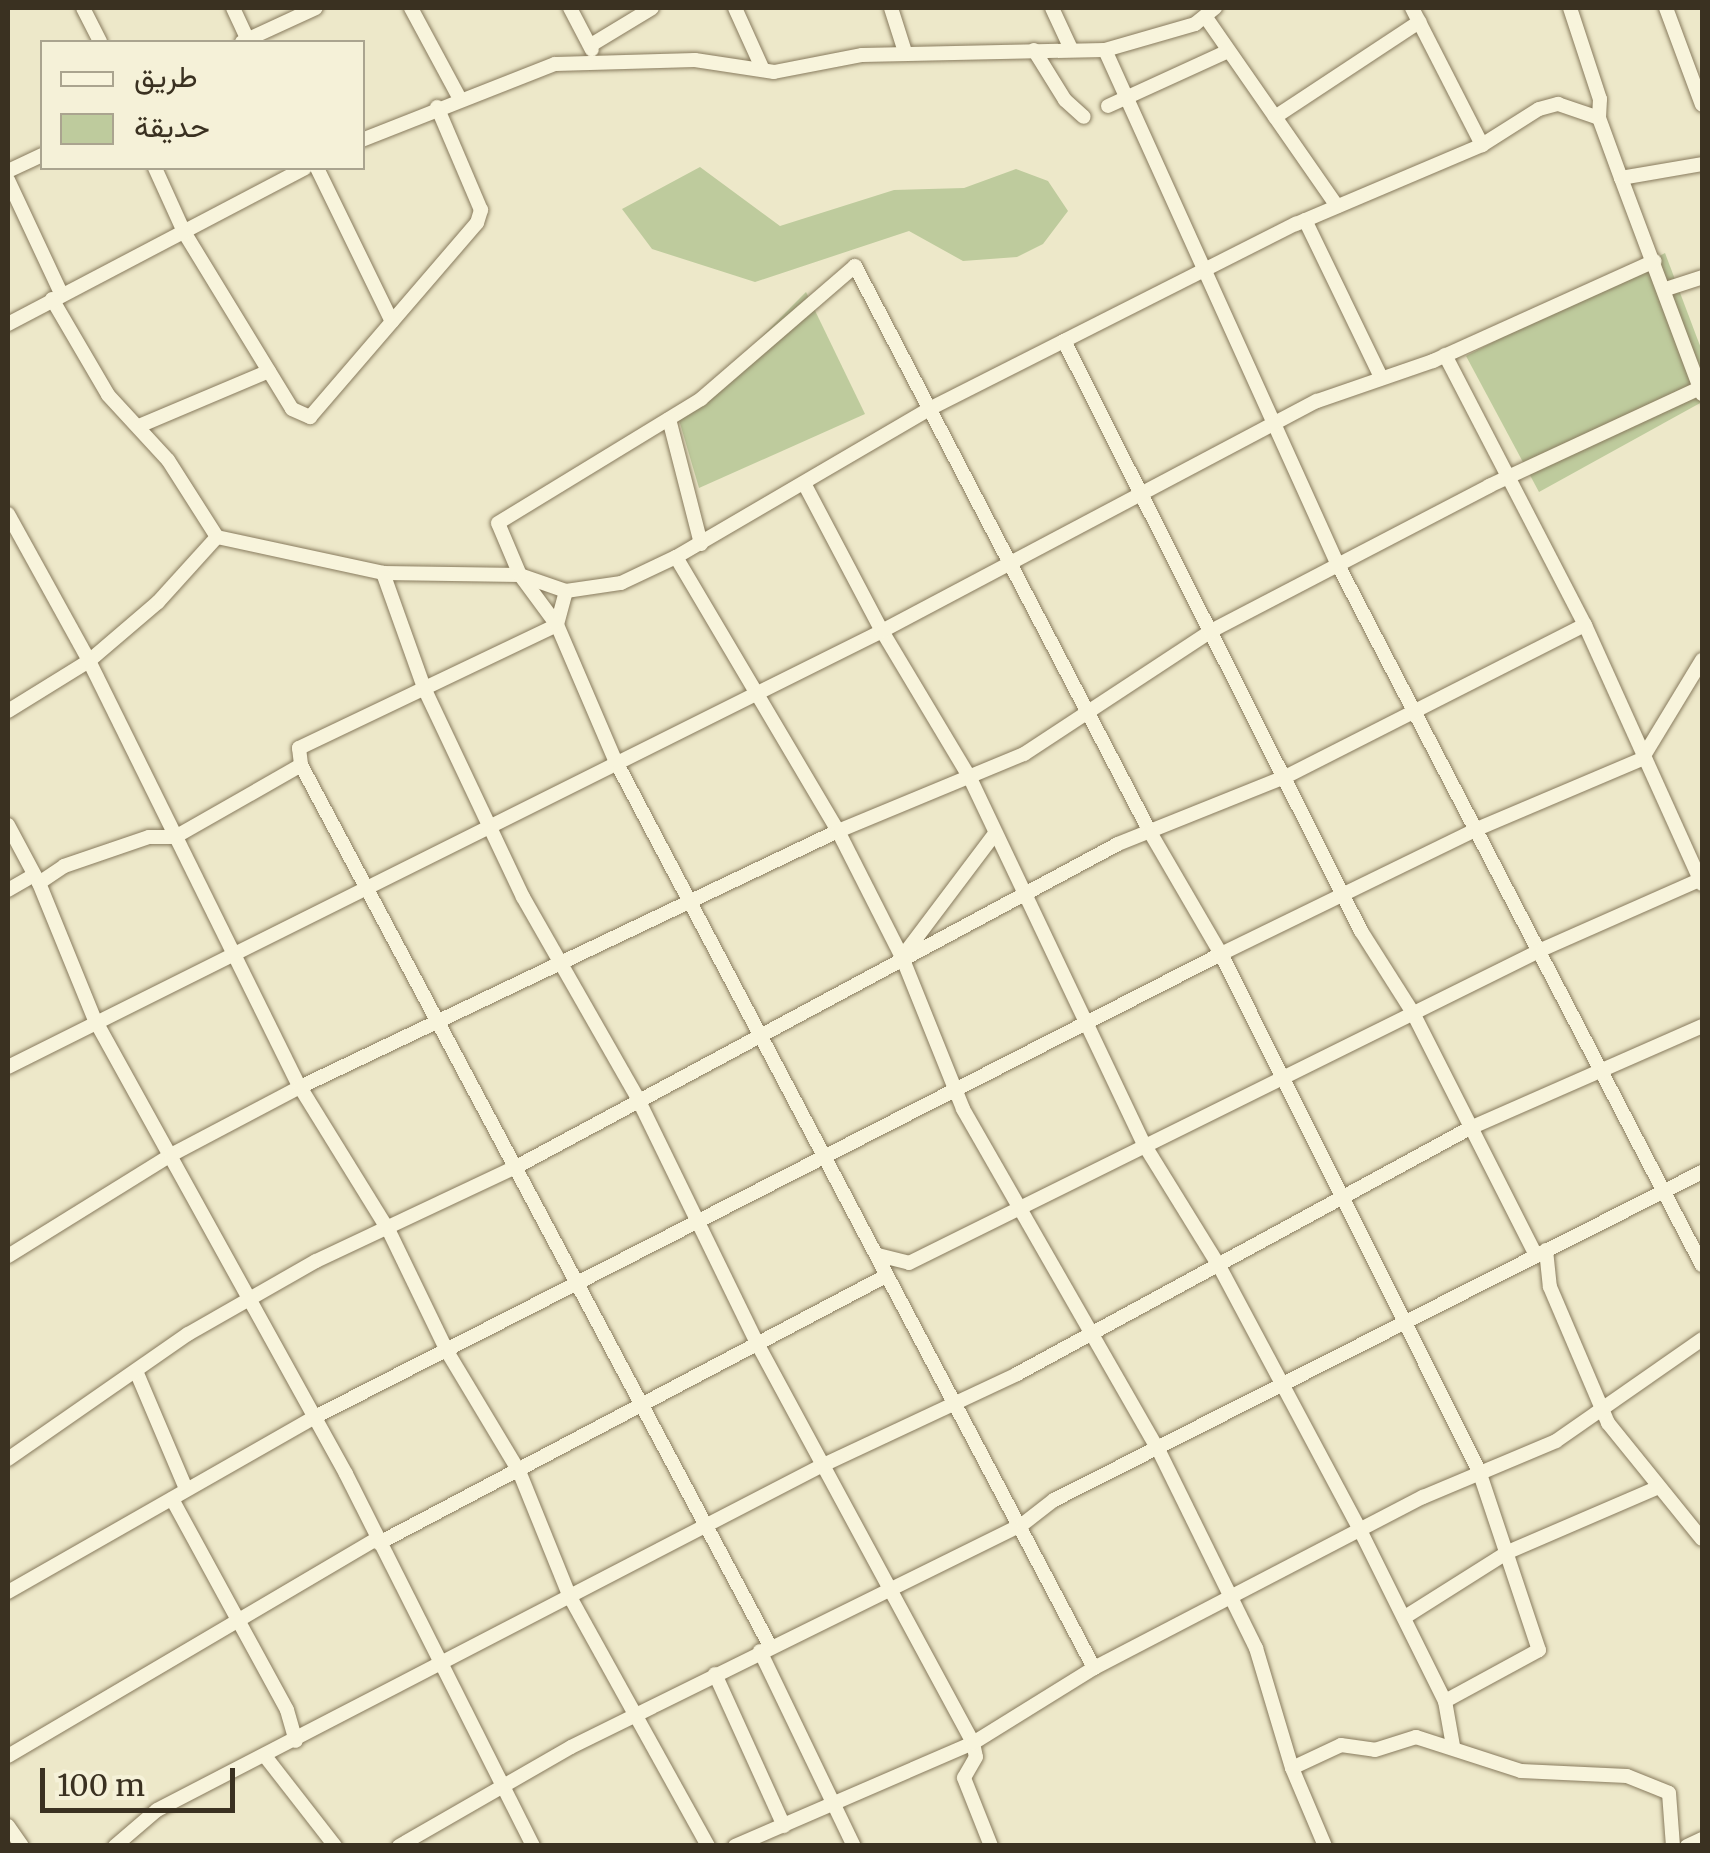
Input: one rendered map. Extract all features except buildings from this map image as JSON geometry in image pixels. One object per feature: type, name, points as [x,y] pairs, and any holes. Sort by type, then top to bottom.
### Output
[{"type":"street","points":[[82,8],[99,40]]},
{"type":"street","points":[[233,8],[245,40]]},
{"type":"street","points":[[250,40],[316,8]]},
{"type":"street","points":[[410,8],[459,98]]},
{"type":"street","points":[[570,8],[597,65]]},
{"type":"street","points":[[590,45],[652,8]]},
{"type":"street","points":[[735,8],[764,70]]},
{"type":"street","points":[[891,8],[905,52]]},
{"type":"street","points":[[1052,8],[1070,49]]},
{"type":"street","points":[[8,1256],[170,1155],[300,1087],[692,905],[838,831],[1024,754],[1088,707],[1211,631],[1511,476],[1701,392],[1666,289],[1599,118],[1600,99],[1570,8]]},
{"type":"street","points":[[1666,8],[1702,105]]},
{"type":"street","points":[[365,139],[533,68],[694,60],[764,70],[905,52],[1106,50],[1211,13],[1228,51],[1337,206]]},
{"type":"street","points":[[1275,117],[1416,15],[1482,145]]},
{"type":"street","points":[[1034,50],[1065,100],[1084,116]]},
{"type":"street","points":[[1106,50],[1338,564],[1542,949],[1702,1265]]},
{"type":"street","points":[[1108,106],[1228,51]]},
{"type":"street","points":[[8,180],[57,296],[108,395],[139,426],[217,537],[383,573],[520,575],[566,591],[620,583],[676,557],[806,486],[933,407],[1306,220],[1482,145],[1518,117],[1558,104],[1599,118]]},
{"type":"street","points":[[157,170],[184,232],[292,409],[310,417],[481,212],[438,107]]},
{"type":"street","points":[[8,171],[40,156]]},
{"type":"street","points":[[1622,178],[1702,164]]},
{"type":"street","points":[[8,324],[301,170]]},
{"type":"street","points":[[318,170],[392,322]]},
{"type":"street","points":[[1306,220],[1381,377]]},
{"type":"street","points":[[8,1067],[94,1020],[368,891],[488,823],[882,631],[1010,560],[1273,426],[1381,377],[1446,355],[1654,261]]},
{"type":"street","points":[[1094,1668],[1022,1524],[884,1277],[878,1255],[830,1156],[615,760],[558,625],[520,575],[498,523],[670,419],[727,378],[856,266],[933,407],[1150,832],[1221,954],[1480,1471],[1539,1650],[1445,1701]]},
{"type":"street","points":[[1666,289],[1702,277]]},
{"type":"street","points":[[1064,341],[1136,495],[1347,894],[1361,932],[1414,1014],[1470,1128],[1541,1253],[1550,1287],[1603,1413],[1659,1487],[1696,1518],[1702,1538]]},
{"type":"street","points":[[878,1255],[909,1263],[1542,949],[1702,881],[1642,759],[1585,625],[1446,355]]},
{"type":"street","points":[[139,426],[270,371]]},
{"type":"street","points":[[670,419],[700,544]]},
{"type":"street","points":[[806,486],[882,631],[970,778],[1145,1146],[1218,1264],[1360,1530],[1445,1701],[1453,1746]]},
{"type":"street","points":[[8,514],[89,661],[300,1087],[388,1231],[448,1353],[519,1471],[570,1597],[708,1846]]},
{"type":"street","points":[[8,711],[89,661],[158,602],[217,537]]},
{"type":"street","points":[[676,557],[838,831],[902,957],[958,1090],[1158,1451],[1256,1648],[1292,1768],[1326,1846]]},
{"type":"street","points":[[383,573],[425,690],[559,965],[637,1097],[758,1345],[973,1743],[976,1757],[964,1778],[991,1846]]},
{"type":"street","points":[[558,625],[566,591]]},
{"type":"street","points":[[558,625],[299,748],[301,765],[709,1524],[854,1846]]},
{"type":"street","points":[[8,1459],[249,1298],[516,1167],[762,1030],[1026,894],[1150,832],[1285,777],[1585,625]]},
{"type":"street","points":[[8,1592],[315,1417],[580,1286],[1221,954],[1477,829],[1642,759],[1702,660]]},
{"type":"street","points":[[8,890],[132,842],[176,837],[301,765]]},
{"type":"street","points":[[8,826],[36,880],[94,1020],[315,1417],[533,1846]]},
{"type":"street","points":[[902,957],[994,835]]},
{"type":"street","points":[[115,1846],[157,1810],[822,1466],[1094,1333],[1218,1264],[1345,1202],[1470,1128],[1604,1074],[1702,1026]]},
{"type":"street","points":[[399,1846],[502,1784],[891,1585],[1022,1524],[1054,1500],[1284,1389],[1405,1322],[1702,1172]]},
{"type":"street","points":[[8,1756],[236,1620],[378,1541],[519,1471],[884,1277]]},
{"type":"street","points":[[736,1846],[836,1806],[973,1743],[1094,1668],[1360,1530],[1480,1471],[1556,1441],[1603,1413],[1702,1339]]},
{"type":"street","points":[[136,1371],[186,1489]]},
{"type":"street","points":[[1404,1617],[1508,1552],[1659,1487]]},
{"type":"street","points":[[172,1499],[287,1710],[296,1741]]},
{"type":"street","points":[[715,1674],[784,1826]]},
{"type":"street","points":[[1292,1768],[1341,1745],[1375,1750],[1416,1737],[1521,1771],[1626,1776],[1652,1783],[1669,1793],[1673,1846]]},
{"type":"street","points":[[265,1756],[336,1846]]},
{"type":"street","points":[[8,1826],[22,1846]]},
{"type":"street","points":[[1687,1846],[1702,1839]]},
{"type":"green space","points":[[700,167],[780,226],[894,190],[964,188],[1016,169],[1048,181],[1068,211],[1043,244],[1017,257],[963,261],[909,231],[755,282],[652,249],[622,209]]},
{"type":"green space","points":[[1665,253],[1702,351],[1702,402],[1539,492],[1466,356]]},
{"type":"green space","points":[[806,292],[865,414],[699,488],[679,420]]}]
